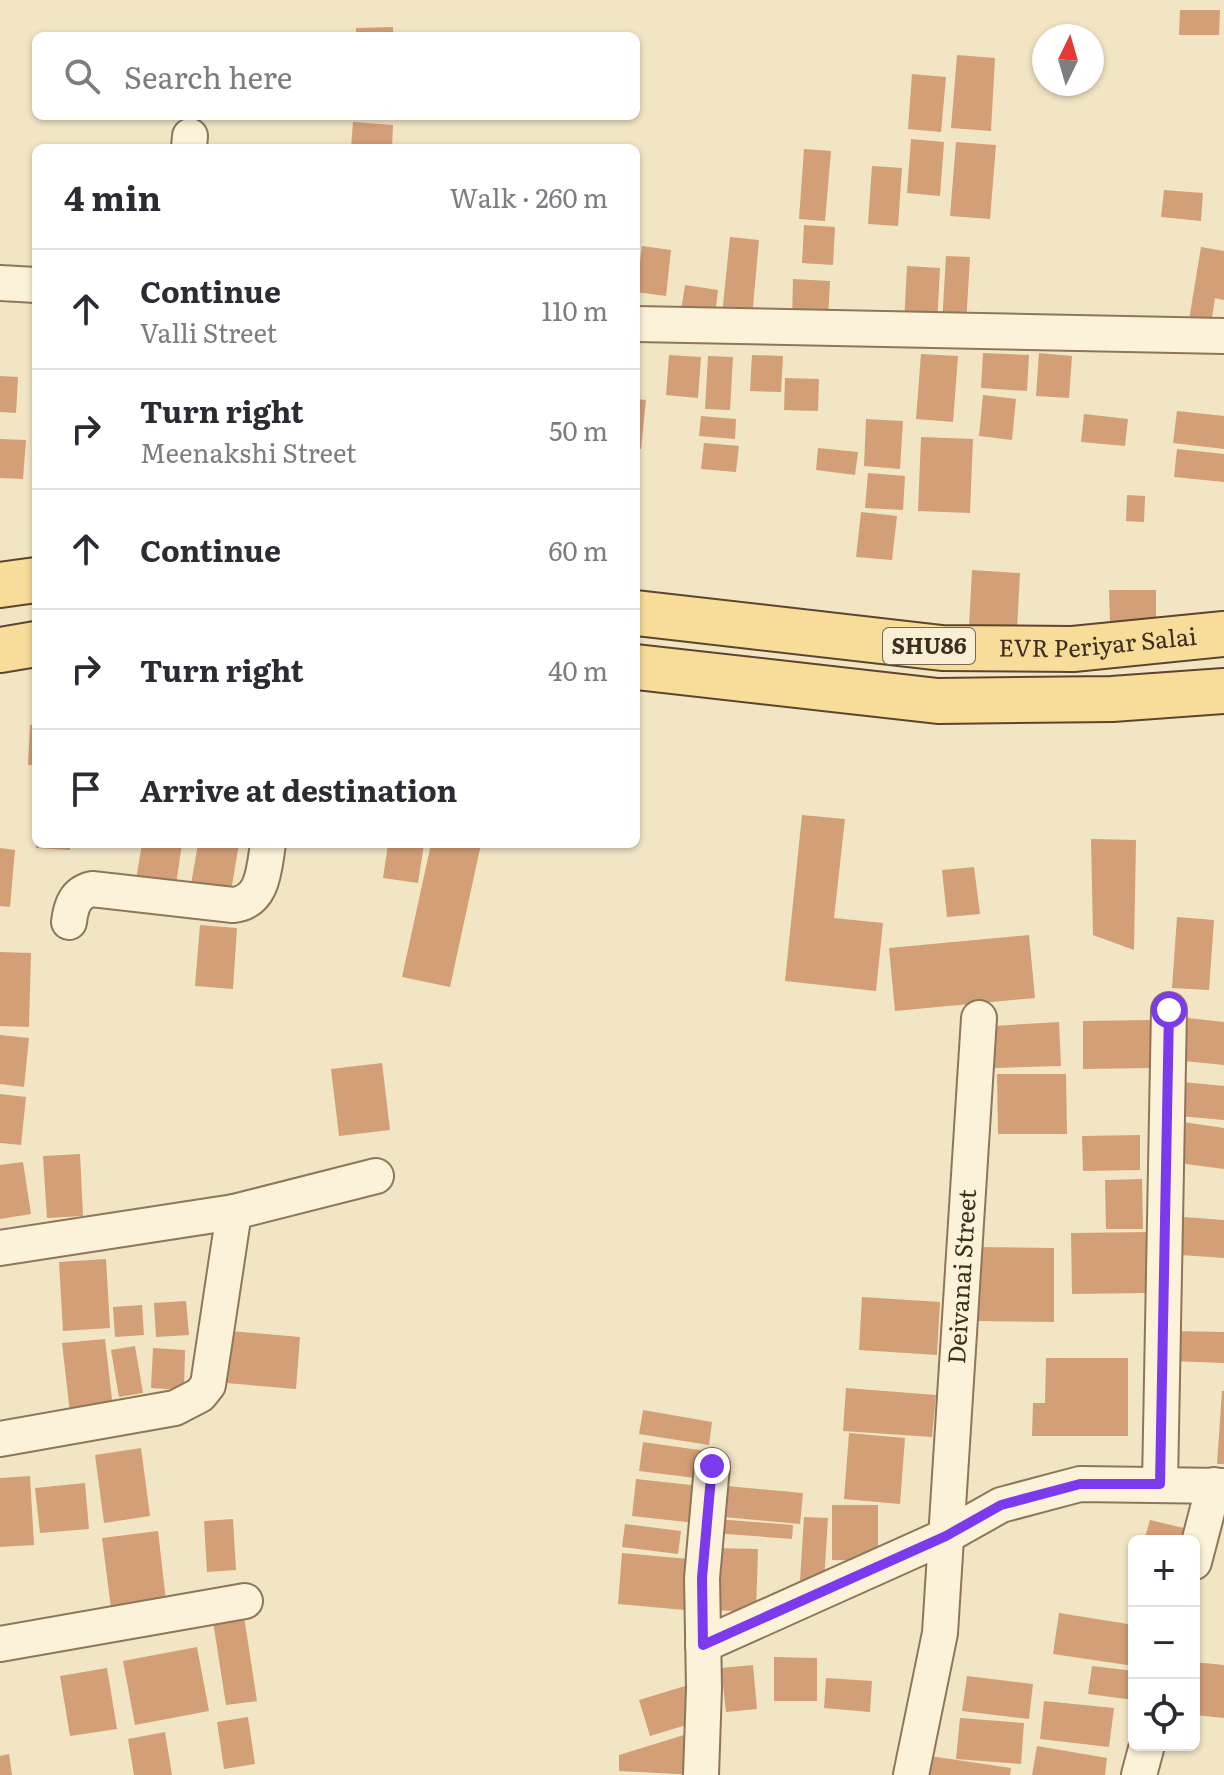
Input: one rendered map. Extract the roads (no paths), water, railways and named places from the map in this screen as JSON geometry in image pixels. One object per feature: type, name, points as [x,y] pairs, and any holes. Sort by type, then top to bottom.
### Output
[{"type":"main road","points":[[0,585],[32,581]]},
{"type":"main road","name":"EVR Periyar Salai","points":[[640,613],[942,648],[1073,649],[1224,634]]},
{"type":"main road","points":[[798,685],[801,631]]},
{"type":"main road","points":[[0,650],[32,645]]},
{"type":"main road","name":"SHU86","points":[[640,667],[938,701],[1112,699],[1224,691]]},
{"type":"street","points":[[0,283],[32,285]]},
{"type":"street","points":[[640,324],[1224,336]]},
{"type":"street","points":[[69,922],[75,900],[84,891],[92,889],[243,904],[257,891],[263,880],[267,848]]},
{"type":"street","points":[[1160,1484],[1169,1010]]},
{"type":"street","name":"Deivanai Street","points":[[911,1775],[940,1633],[979,1018]]},
{"type":"street","points":[[0,1248],[234,1212],[376,1176]]},
{"type":"street","points":[[0,1439],[175,1408],[200,1395],[208,1385],[234,1212]]},
{"type":"street","points":[[701,1775],[702,1578],[712,1466]]},
{"type":"street","points":[[703,1645],[946,1536],[1001,1505],[1080,1484],[1219,1486],[1200,1544]]},
{"type":"street","points":[[0,1644],[245,1601]]},
{"type":"street","points":[[1139,1775],[1145,1751]]}]
